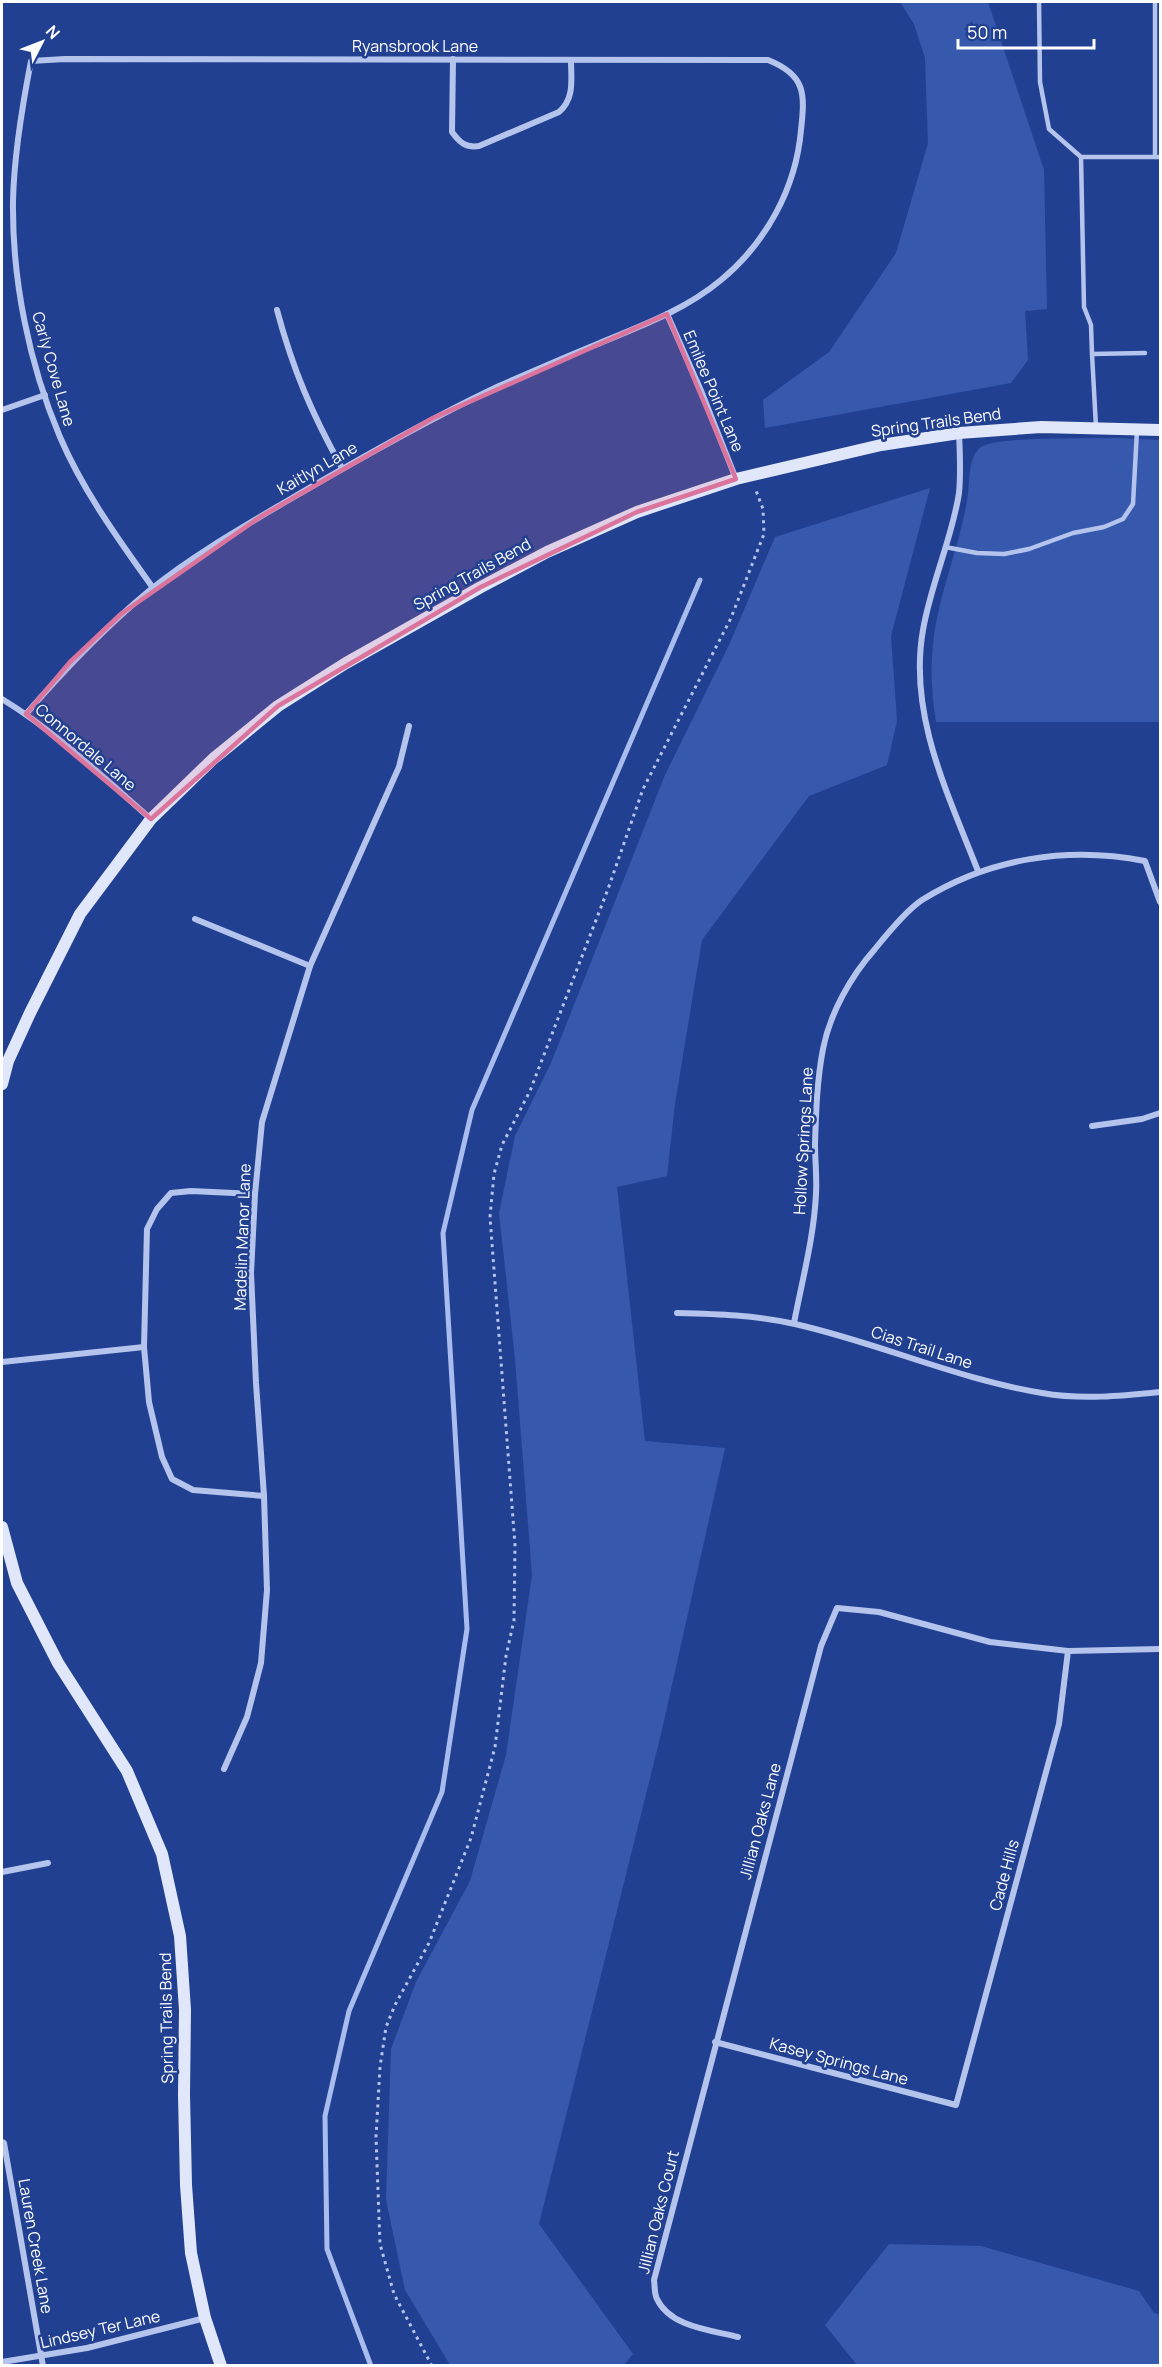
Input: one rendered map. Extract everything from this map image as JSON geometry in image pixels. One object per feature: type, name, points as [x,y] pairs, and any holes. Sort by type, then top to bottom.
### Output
[{"type":"street","name":"Ryansbrook Lane","points":[[31,61],[66,59],[768,60],[783,66],[802,88],[804,100],[795,169],[782,201],[768,227],[747,254],[722,279],[696,299],[667,314]]},
{"type":"street","points":[[453,59],[452,132],[458,141],[468,147],[479,146],[560,112],[568,104],[571,96],[571,60]]},
{"type":"street","name":"Carly Cove Lane","points":[[31,61],[17,156],[13,213],[21,297],[30,345],[60,437],[87,490],[153,588]]},
{"type":"street","points":[[277,310],[294,369],[315,419],[342,468]]},
{"type":"street","name":"Kaitlyn Lane","points":[[26,714],[70,662],[153,588],[251,522],[342,468],[434,418],[499,387],[667,314]]},
{"type":"street","name":"Emilee Point Lane","points":[[667,314],[702,393],[736,479]]},
{"type":"street","points":[[2,410],[45,395]]},
{"type":"street","name":"Spring Trails Bend","points":[[2,1084],[8,1061],[30,1013],[80,914],[151,819],[213,759],[278,706],[346,663],[547,552],[637,512],[736,479],[881,445],[959,433],[1041,427],[1161,430]]},
{"type":"street","points":[[959,433],[958,493],[922,630],[919,669],[924,718],[938,769],[978,871]]},
{"type":"street","name":"Connordale Lane","points":[[2,699],[26,714],[67,746],[151,819]]},
{"type":"street","name":"Madelin Manor Lane","points":[[224,1769],[247,1718],[261,1663],[267,1590],[251,1273],[262,1122],[310,966],[399,767],[408,726]]},
{"type":"street","name":"Hollow Springs Lane","points":[[794,1323],[810,1242],[816,1193],[815,1144],[823,1046],[839,1004],[858,968],[881,941],[921,901],[978,871],[1024,859],[1073,854],[1113,855],[1145,861],[1161,902]]},
{"type":"street","points":[[195,919],[310,966]]},
{"type":"street","points":[[1092,1126],[1142,1119],[1161,1113]]},
{"type":"street","points":[[255,1194],[191,1191],[171,1193],[157,1209],[147,1229],[144,1347],[149,1402],[162,1457],[172,1479],[193,1490],[264,1496]]},
{"type":"street","name":"Cias Trail Lane","points":[[677,1313],[733,1314],[794,1323],[855,1340],[974,1379],[1044,1394],[1105,1398],[1161,1392]]},
{"type":"street","points":[[2,1362],[144,1347]]},
{"type":"street","name":"Spring Trails Bend","points":[[2,1527],[17,1583],[58,1663],[127,1771],[162,1854],[180,1936],[185,2010],[186,2185],[191,2253],[205,2318],[221,2366]]},
{"type":"street","name":"Jillian Oaks Lane","points":[[715,2042],[821,1646],[837,1608],[879,1612],[990,1642],[1068,1651]]},
{"type":"street","points":[[1068,1651],[1161,1648]]},
{"type":"street","name":"Cade Hills","points":[[957,2105],[1059,1724],[1068,1651]]},
{"type":"street","points":[[2,1872],[48,1863]]},
{"type":"street","name":"Kasey Springs Lane","points":[[715,2042],[957,2105]]},
{"type":"street","name":"Jillian Oaks Court","points":[[715,2042],[654,2280],[656,2297],[663,2309],[677,2320],[738,2337]]},
{"type":"street","name":"Lauren Creek Lane","points":[[2,2142],[43,2366]]},
{"type":"street","name":"Lindsey Ter Lane","points":[[2,2362],[41,2357],[205,2318]]},
{"type":"lane","points":[[1039,2],[1040,82],[1049,129],[1081,157],[1158,157],[1155,2]]},
{"type":"lane","points":[[1081,157],[1084,307],[1091,325],[1096,427]]},
{"type":"lane","points":[[1092,354],[1145,352]]},
{"type":"lane","points":[[945,547],[977,553],[1004,554],[1029,549],[1073,533],[1104,527],[1123,519],[1133,504],[1137,430]]},
{"type":"path","points":[[432,2366],[394,2294],[380,2244],[376,2137],[380,2067],[386,2027],[395,2005],[429,1943],[471,1838],[495,1747],[506,1656],[514,1620],[515,1545],[490,1217],[494,1174],[502,1145],[530,1091],[644,789],[731,618],[764,534],[763,509],[751,475]]},
{"type":"highlighted area","points":[[667,314],[736,479],[637,512],[481,587],[278,706],[151,819],[26,714],[70,662],[121,614],[260,517],[433,418]]},
{"type":"shaded area","points":[[900,2],[988,2],[1044,170],[1047,309],[1025,311],[1028,360],[1011,383],[765,428],[763,400],[829,352],[896,253],[928,143],[925,58],[914,24]]},
{"type":"shaded area","points":[[1117,438],[1160,440],[1160,722],[936,722],[932,655],[936,626],[965,513],[972,462],[977,451],[990,443],[1005,441]]},
{"type":"shaded area","points":[[930,488],[891,636],[897,721],[887,765],[809,796],[702,940],[675,1104],[667,1176],[617,1187],[645,1441],[725,1448],[661,1734],[539,2224],[633,2354],[624,2365],[450,2365],[405,2290],[386,2200],[391,2049],[416,1982],[470,1881],[506,1755],[532,1575],[515,1359],[499,1213],[515,1136],[551,1063],[665,775],[729,645],[775,537]]},
{"type":"shaded area","points":[[889,2244],[981,2246],[1139,2291],[1154,2313],[1160,2315],[1160,2365],[857,2365],[825,2325]]},
{"type":"waterway","points":[[371,2366],[327,2249],[325,2116],[349,2011],[442,1792],[467,1629],[443,1233],[472,1110],[700,580]]}]
